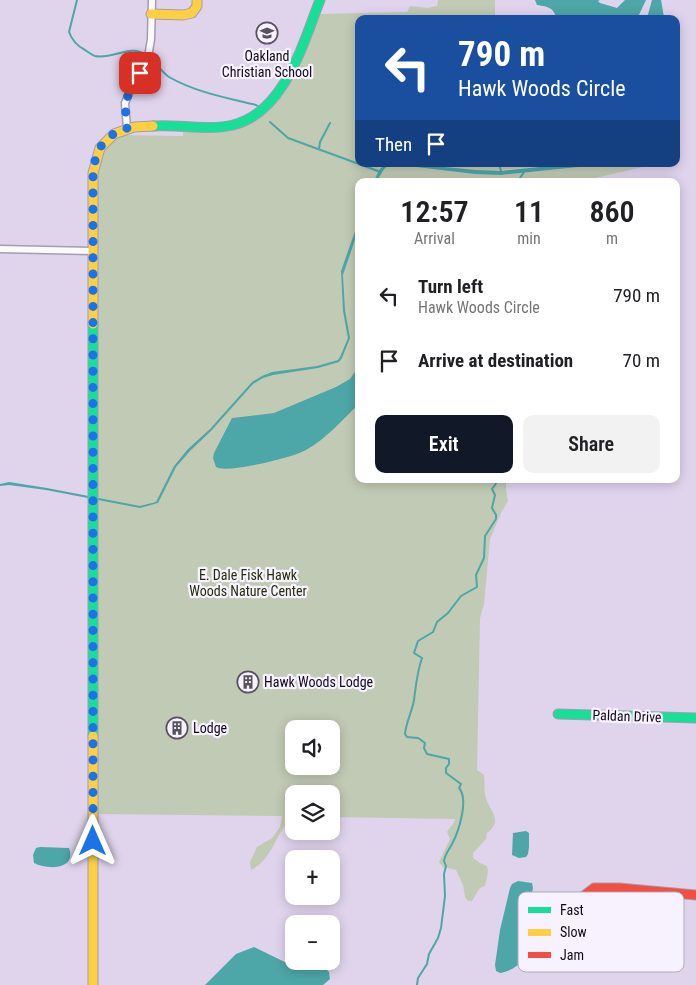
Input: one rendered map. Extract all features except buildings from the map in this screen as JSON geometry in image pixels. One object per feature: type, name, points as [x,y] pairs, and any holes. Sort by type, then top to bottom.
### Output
[{"type":"street","points":[[127,129],[125,103],[134,81],[147,64],[152,0]]},
{"type":"street","points":[[151,14],[184,15],[192,13],[197,6],[197,0]]},
{"type":"street","points":[[93,985],[92,251],[95,156],[98,148],[110,136],[127,129],[157,126],[229,127],[254,117],[273,98],[284,80],[320,0]]},
{"type":"street","points":[[0,249],[92,251]]},
{"type":"street","name":"Paldan Drive","points":[[558,714],[696,718]]},
{"type":"street","points":[[589,892],[594,888],[619,888],[663,892]]},
{"type":"green space","name":"E. Dale Fisk Hawk Woods Nature Center","points":[[438,0],[495,0],[495,15],[355,15],[355,167],[536,167],[494,171],[501,175],[579,167],[642,167],[596,178],[355,178],[355,483],[506,483],[508,501],[490,539],[484,604],[480,618],[477,770],[484,775],[485,795],[494,815],[495,824],[487,833],[486,839],[473,853],[473,858],[487,866],[488,872],[485,886],[480,888],[472,901],[468,901],[465,897],[463,885],[456,870],[443,867],[439,862],[450,839],[447,832],[455,819],[340,817],[340,785],[285,785],[285,827],[265,858],[251,870],[250,862],[257,847],[272,838],[280,827],[282,816],[96,814],[96,183],[100,153],[109,142],[120,135],[183,136],[183,130],[232,130],[246,125],[262,115],[317,14],[407,12],[410,6],[428,8],[437,6]]},
{"type":"shaded area","points":[[535,0],[600,0],[598,1],[600,3],[617,8],[625,0],[646,0],[639,15],[555,15],[548,7],[537,5]]},
{"type":"shaded area","points":[[652,0],[661,0],[664,15],[648,15]]},
{"type":"shaded area","points":[[382,167],[387,167],[379,178],[375,178]]},
{"type":"shaded area","points":[[416,167],[501,171],[539,167],[579,167],[501,175]]},
{"type":"shaded area","points":[[355,231],[355,240],[343,275],[345,310],[350,338],[339,362],[318,368],[273,375],[253,384],[176,467],[158,503],[140,508],[46,490],[9,485],[0,486],[0,484],[9,482],[140,506],[156,502],[174,466],[252,382],[272,372],[317,366],[338,360],[348,338],[343,311],[341,271]]},
{"type":"shaded area","points":[[355,372],[355,408],[313,446],[299,453],[261,464],[223,469],[216,467],[213,458],[214,453],[232,418],[274,413],[336,387],[350,379]]},
{"type":"shaded area","points":[[526,831],[529,833],[528,854],[526,857],[519,858],[512,855],[513,833]]},
{"type":"shaded area","points":[[36,848],[69,848],[69,861],[53,867],[34,863],[33,855]]},
{"type":"shaded area","points":[[518,881],[532,883],[533,888],[532,892],[518,892],[518,965],[500,973],[496,971],[495,965],[500,930],[512,884]]},
{"type":"shaded area","points":[[254,947],[285,962],[285,970],[327,970],[330,979],[323,985],[205,985],[236,954]]},
{"type":"waterway","points":[[77,0],[69,32],[73,40],[80,47],[95,56],[102,57],[128,51],[140,52],[146,55]]},
{"type":"waterway","points":[[150,58],[166,75],[179,82],[200,91],[259,107]]},
{"type":"waterway","points":[[270,122],[288,138],[355,163]]},
{"type":"waterway","points":[[319,149],[320,142],[330,123]]},
{"type":"waterway","points":[[367,167],[378,171]]},
{"type":"waterway","points":[[500,167],[501,171]]},
{"type":"waterway","points":[[520,178],[524,172]]},
{"type":"waterway","points":[[417,985],[418,978],[427,964],[429,954],[441,928],[445,896],[444,874],[446,866],[444,861],[460,823],[463,800],[459,788],[461,784],[446,773],[449,759],[427,754],[424,748],[425,743],[418,738],[407,737],[405,734],[422,658],[414,653],[418,641],[433,632],[437,622],[448,613],[461,596],[477,587],[476,575],[484,558],[485,536],[496,519],[492,508],[495,495],[492,489],[496,483]]},
{"type":"traffic: fast","points":[[153,126],[223,127],[251,118],[266,106],[290,74],[320,0]]},
{"type":"traffic: fast","points":[[93,324],[93,736]]},
{"type":"traffic: fast","points":[[558,714],[696,718]]},
{"type":"traffic: slow","points":[[151,14],[183,15],[192,13],[197,6],[197,0]]},
{"type":"traffic: slow","points":[[93,324],[93,173],[100,148],[114,134],[134,127],[153,126]]},
{"type":"traffic: slow","points":[[93,736],[93,985]]},
{"type":"traffic: jam","points":[[589,892],[594,888],[663,892]]},
{"type":"traffic: jam","points":[[684,894],[696,895]]},
{"type":"place","name":"Oakland Christian School","points":[[267,33]]},
{"type":"place","name":"Hawk Woods Lodge","points":[[248,682]]},
{"type":"place","name":"Lodge","points":[[177,728]]},
{"type":"route","points":[[93,841],[93,173],[98,148],[110,136],[127,129],[125,103],[134,81],[140,73]]}]
